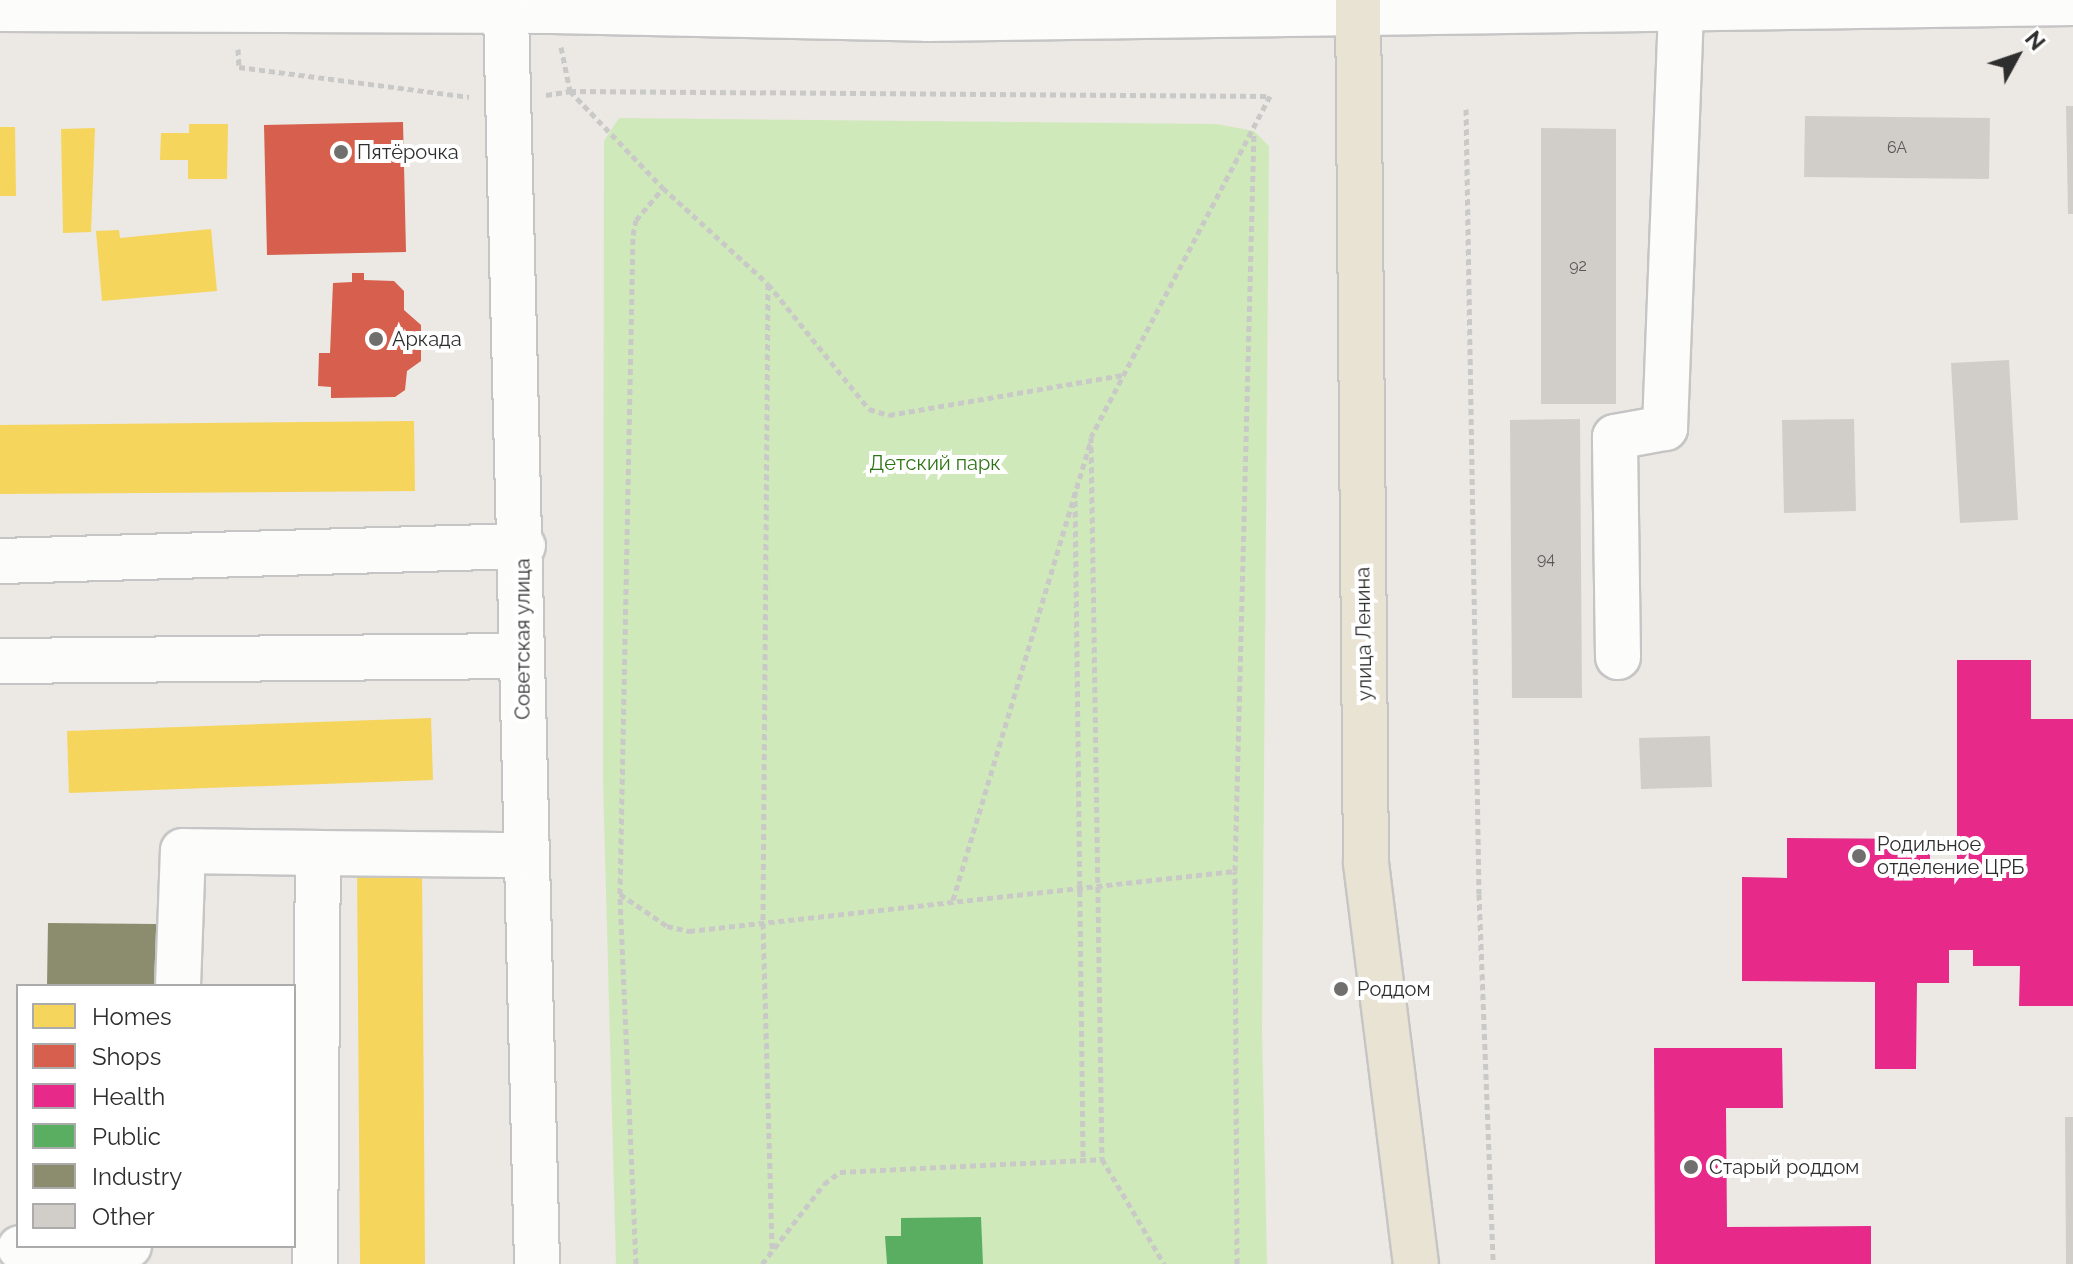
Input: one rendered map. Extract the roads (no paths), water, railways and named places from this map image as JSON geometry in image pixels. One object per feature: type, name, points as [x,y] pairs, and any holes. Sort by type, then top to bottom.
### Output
[{"type":"main road","name":"улица Ленина","points":[[1358,5],[1366,863],[1416,1264]]},
{"type":"street","points":[[0,9],[235,10],[364,5],[506,13],[927,19],[1358,5],[1483,14],[1709,6],[2073,3]]},
{"type":"street","points":[[1618,657],[1615,437],[1665,428],[1709,6]]},
{"type":"street","name":"Советская улица","points":[[506,13],[523,546],[522,656],[537,1264]]},
{"type":"street","points":[[0,561],[523,546]]},
{"type":"street","points":[[0,661],[522,656]]},
{"type":"street","points":[[178,984],[183,851],[526,855]]},
{"type":"street","points":[[315,1264],[318,853]]},
{"type":"place","name":"Пятёрочка","points":[[341,152]]},
{"type":"place","name":"Аркада","points":[[376,339]]},
{"type":"place","name":"Родильное отделение ЦРБ","points":[[1859,856]]},
{"type":"place","name":"Роддом","points":[[1341,989]]},
{"type":"place","name":"Старый роддом","points":[[1691,1167]]},
{"type":"park label","name":"Детский парк","points":[[935,463]]}]
